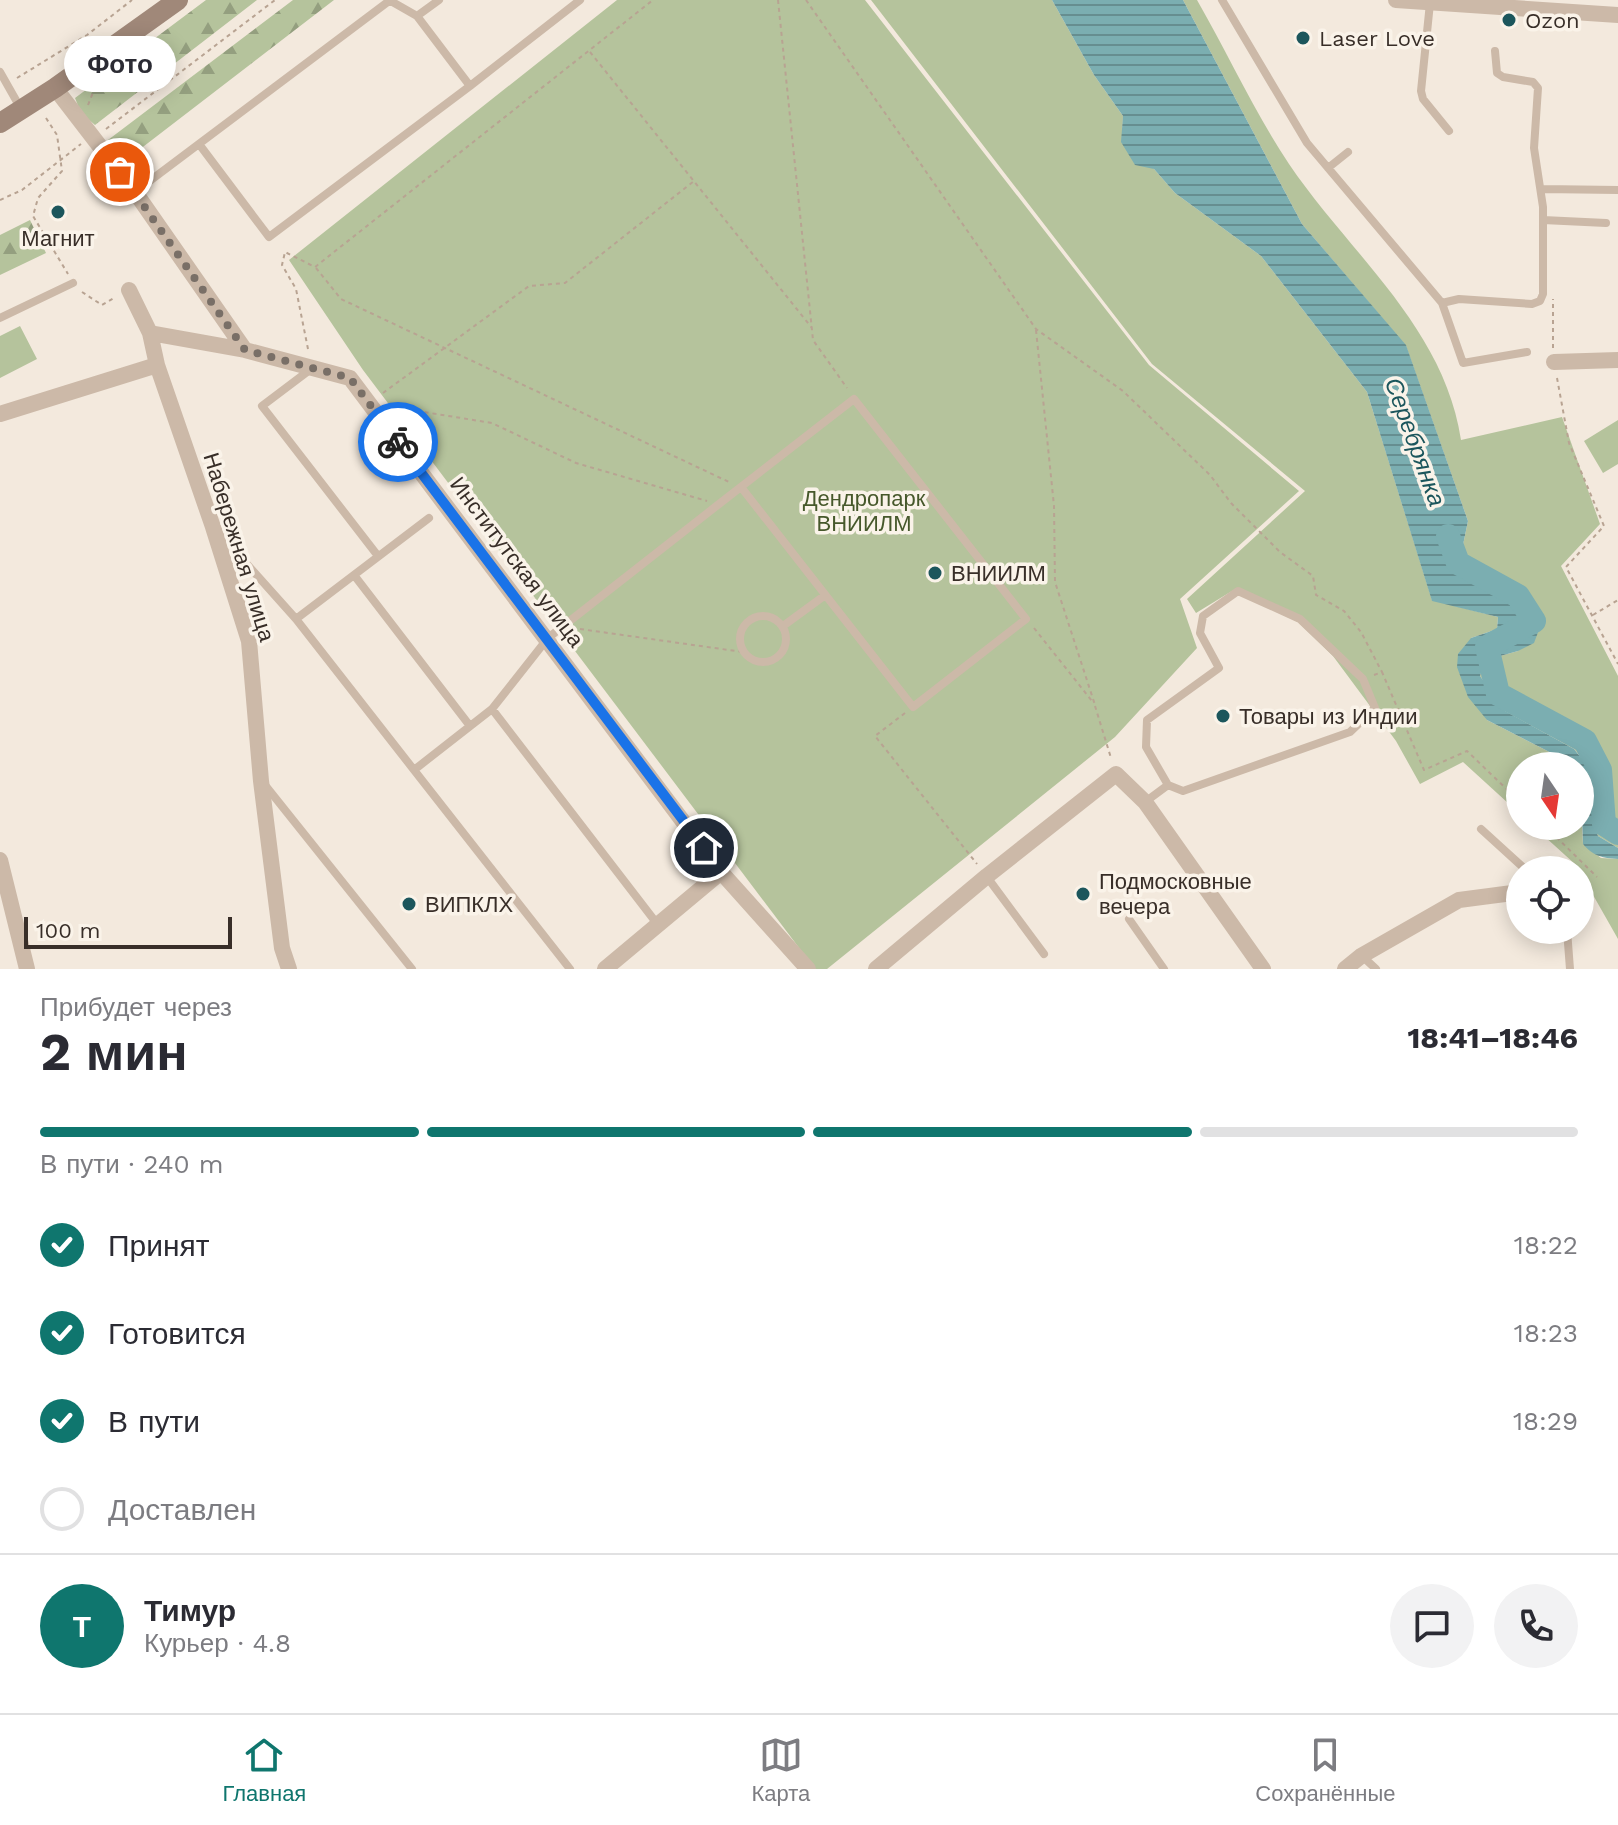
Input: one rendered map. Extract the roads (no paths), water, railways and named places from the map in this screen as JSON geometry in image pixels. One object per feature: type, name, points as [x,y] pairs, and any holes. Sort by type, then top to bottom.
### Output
[{"type":"main road","points":[[0,123],[55,88],[178,0]]},
{"type":"street","points":[[1396,0],[1618,15]]},
{"type":"street","points":[[55,88],[135,192],[245,350]]},
{"type":"street","name":"Набережная улица","points":[[129,290],[150,333],[157,365],[249,641],[261,781],[282,948],[289,969]]},
{"type":"street","name":"Институтская улица","points":[[150,333],[245,350],[350,378],[721,872],[808,969]]},
{"type":"street","points":[[1554,362],[1618,360]]},
{"type":"street","points":[[0,414],[157,365]]},
{"type":"street","points":[[876,969],[1116,774],[1145,802],[1263,969]]},
{"type":"street","points":[[0,860],[27,969]]},
{"type":"street","points":[[605,969],[721,872]]},
{"type":"street","points":[[1345,969],[1361,956],[1459,900],[1506,894]]},
{"type":"lane","points":[[135,192],[389,0],[417,16],[470,86]]},
{"type":"lane","points":[[417,16],[439,0]]},
{"type":"lane","points":[[199,144],[269,237],[580,0]]},
{"type":"lane","points":[[1222,0],[1296,128],[1442,303],[1463,363],[1527,352]]},
{"type":"lane","points":[[1430,2],[1421,91],[1423,99],[1449,131]]},
{"type":"lane","points":[[1442,303],[1459,299],[1532,304],[1540,301],[1543,294],[1542,189],[1534,148],[1538,88],[1533,82],[1497,73],[1495,51]]},
{"type":"lane","points":[[0,72],[21,110]]},
{"type":"lane","points":[[1328,168],[1348,152]]},
{"type":"lane","points":[[1542,189],[1618,190]]},
{"type":"lane","points":[[1543,220],[1606,223]]},
{"type":"lane","points":[[0,318],[73,283]]},
{"type":"lane","points":[[312,369],[262,406],[378,556]]},
{"type":"lane","points":[[414,770],[492,709],[548,638],[719,504],[854,399],[1026,619],[913,707],[741,487]]},
{"type":"lane","points":[[296,619],[429,518]]},
{"type":"lane","points":[[213,527],[296,619],[570,969]]},
{"type":"lane","points":[[354,575],[470,726]]},
{"type":"lane","points":[[1238,591],[1300,619],[1363,679],[1375,708],[1350,732],[1183,791],[1168,785],[1146,747],[1147,720],[1219,668],[1200,633],[1203,616],[1238,591]]},
{"type":"lane","points":[[783,626],[824,596]]},
{"type":"lane","points":[[768,616],[783,626],[786,644],[776,659],[758,662],[743,652],[740,634],[750,619],[768,616]]},
{"type":"lane","points":[[492,709],[658,925]]},
{"type":"lane","points":[[261,781],[412,969]]},
{"type":"lane","points":[[1145,802],[1168,785]]},
{"type":"lane","points":[[1481,829],[1511,856]]},
{"type":"lane","points":[[987,876],[1044,954]]},
{"type":"lane","points":[[1129,919],[1164,969]]},
{"type":"lane","points":[[1568,944],[1570,969]]},
{"type":"lane","points":[[1361,956],[1376,969]]},
{"type":"water","points":[[1052,0],[1183,0],[1302,224],[1406,345],[1468,521],[1459,564],[1467,578],[1529,608],[1540,627],[1534,643],[1486,660],[1480,676],[1505,711],[1576,752],[1549,752],[1487,720],[1468,697],[1457,667],[1458,654],[1471,638],[1497,629],[1498,617],[1432,601],[1367,392],[1261,256],[1175,193],[1154,169],[1135,165],[1121,142],[1123,116],[1094,75]]},
{"type":"water","points":[[1594,825],[1598,836],[1618,848],[1618,859],[1598,856],[1583,844],[1583,840],[1594,840]]},
{"type":"waterway","name":"Серебрянка","points":[[1448,536],[1458,563],[1518,596],[1534,621],[1487,647],[1498,694],[1585,741],[1600,770],[1604,824],[1618,833]]},
{"type":"place","name":"Ozon","points":[[1509,20]]},
{"type":"place","name":"Laser Love","points":[[1303,38]]},
{"type":"place","name":"Фото","points":[[120,172]]},
{"type":"place","name":"Магнит","points":[[58,212]]},
{"type":"place","name":"ВНИИЛМ","points":[[935,573]]},
{"type":"place","name":"Товары из Индии","points":[[1223,716]]},
{"type":"place","name":"Подмосковные вечера","points":[[1083,894]]},
{"type":"place","name":"ВИПКЛХ","points":[[409,904]]},
{"type":"park label","name":"Дендропарк ВНИИЛМ","points":[[864,510]]}]
